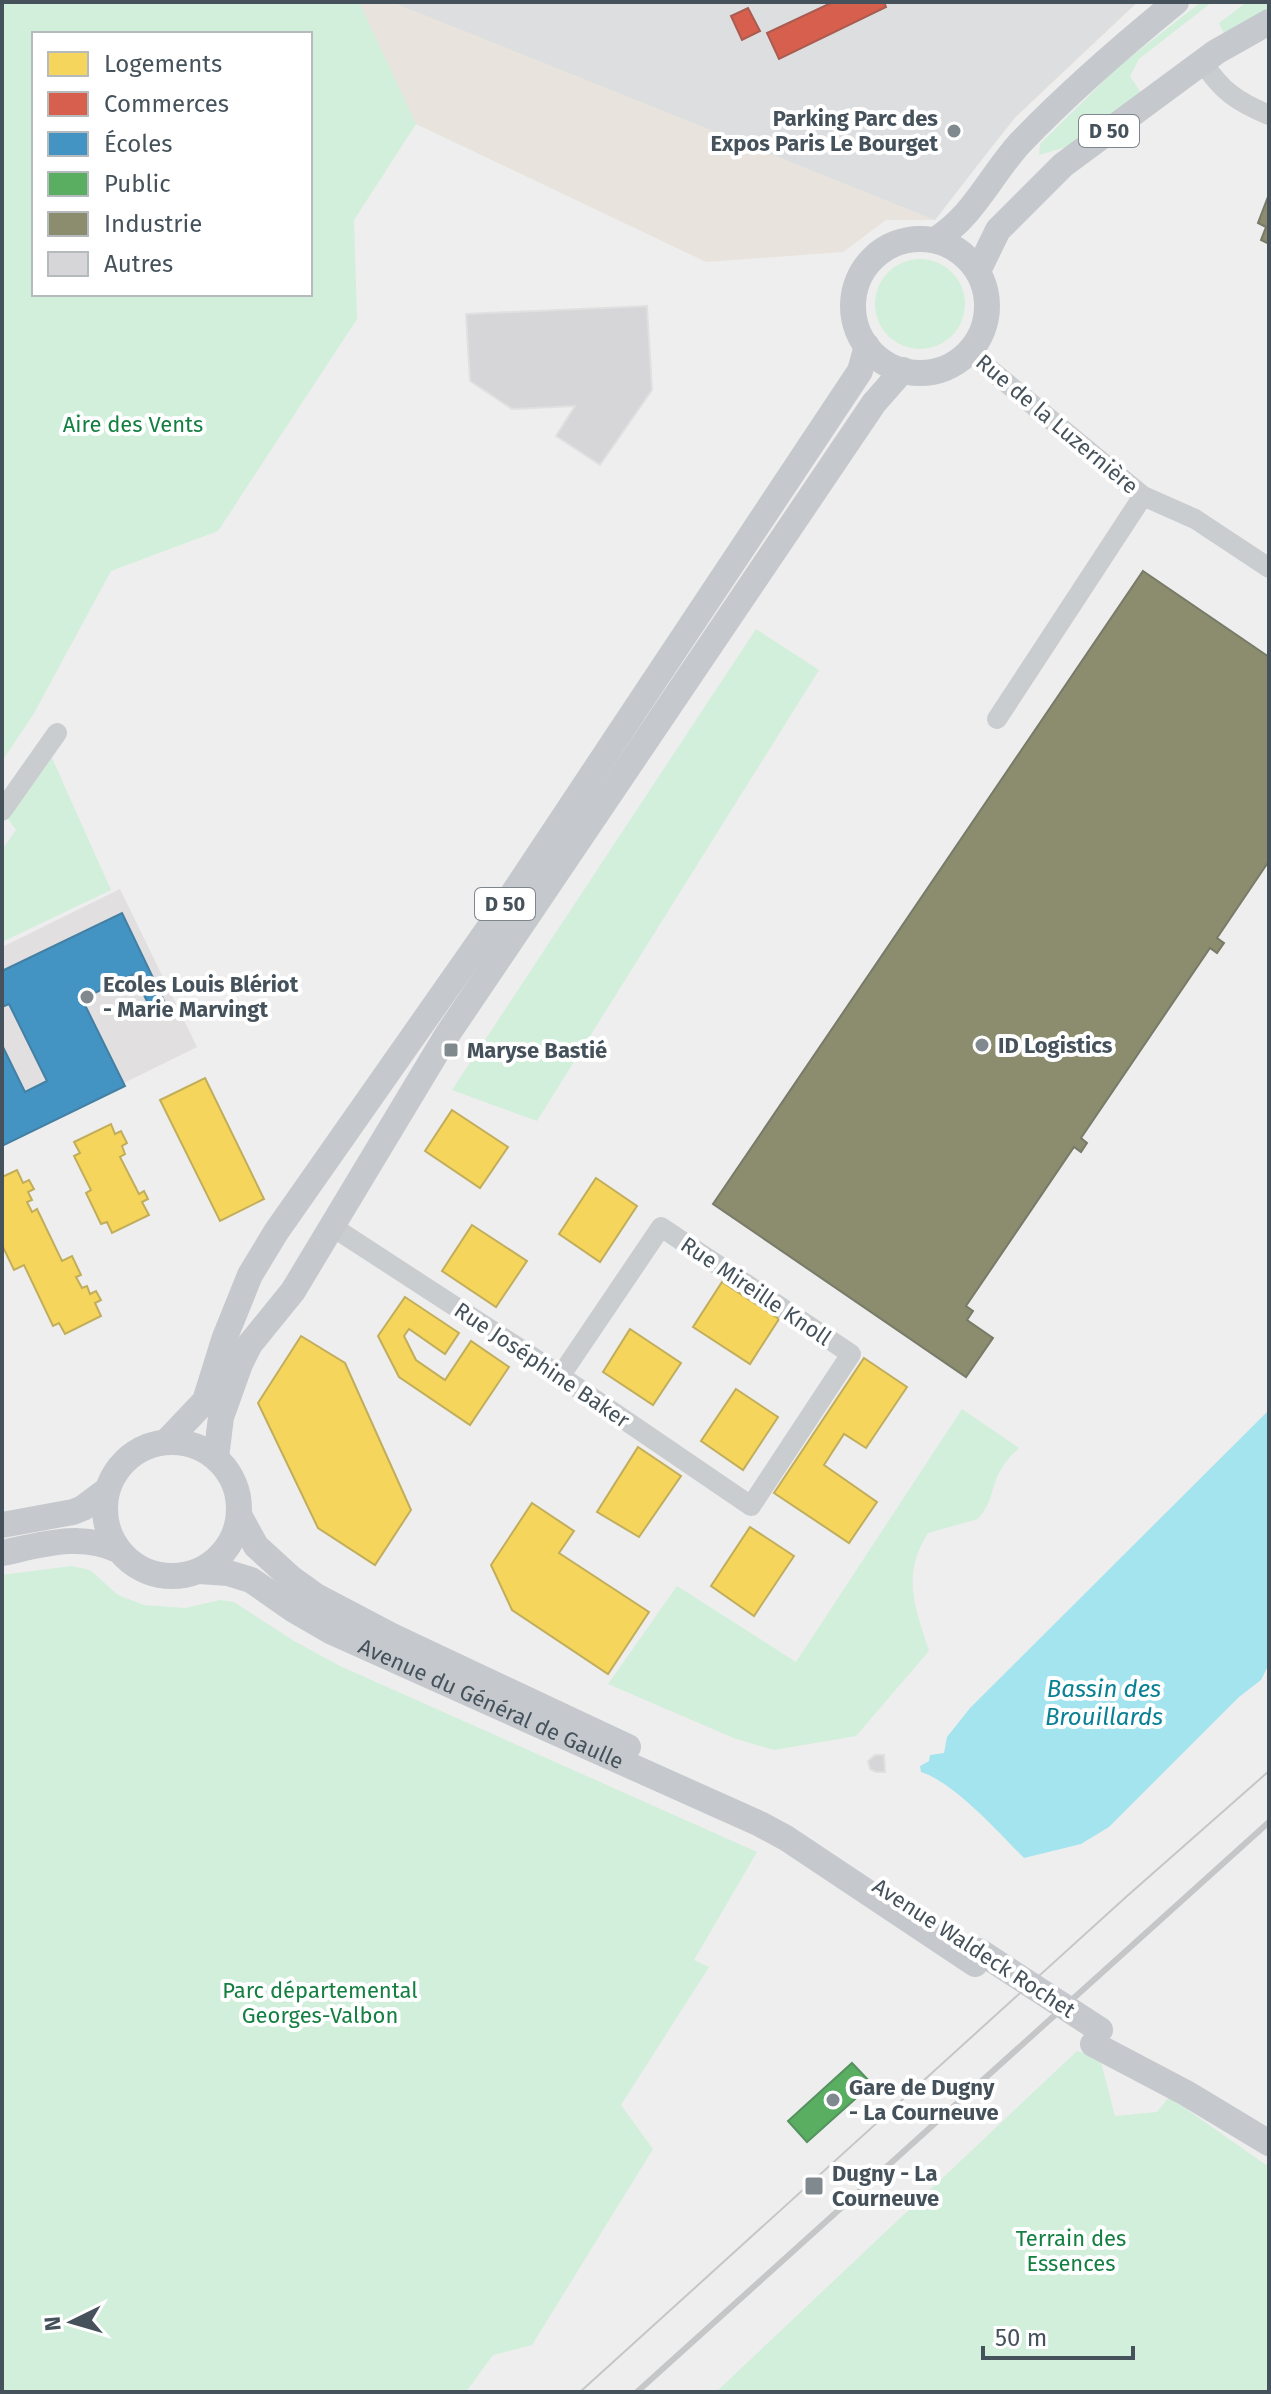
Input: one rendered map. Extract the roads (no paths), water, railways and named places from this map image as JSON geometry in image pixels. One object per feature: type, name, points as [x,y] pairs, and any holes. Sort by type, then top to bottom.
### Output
[{"type":"main road","name":"D 50","points":[[935,240],[955,228],[972,209],[1019,144],[1133,37],[1176,2]]},
{"type":"main road","name":"D 50","points":[[978,271],[998,230],[1063,165],[1203,62],[1269,22]]},
{"type":"main road","points":[[935,240],[962,252],[978,271],[987,297],[987,317],[981,336],[969,352],[944,369],[929,373],[903,370],[883,361],[867,346],[855,322],[853,307],[860,277],[869,262],[882,250],[897,242],[935,240]]},
{"type":"main road","name":"D 50","points":[[167,1441],[205,1401],[225,1337],[250,1275],[276,1232],[510,898],[677,649],[860,371],[867,346]]},
{"type":"main road","name":"D 50","points":[[216,1458],[221,1417],[250,1344],[293,1291],[447,1035],[874,403],[903,370]]},
{"type":"main road","points":[[167,1441],[201,1448],[216,1458],[232,1478],[239,1515],[233,1538],[219,1558],[199,1571],[182,1576],[146,1572],[131,1563],[118,1550],[105,1521],[104,1505],[114,1475],[136,1451],[167,1441]]},
{"type":"main road","points":[[2,1525],[73,1512],[107,1490]]},
{"type":"main road","name":"Avenue du Général de Gaulle","points":[[239,1515],[256,1546],[316,1596],[392,1636],[758,1809]]},
{"type":"main road","points":[[2,1553],[76,1539],[97,1541],[118,1550]]},
{"type":"main road","name":"Avenue du Général de Gaulle","points":[[199,1571],[228,1573],[251,1580],[332,1632],[786,1838]]},
{"type":"main road","name":"Avenue Waldeck Rochet","points":[[758,1809],[791,1828],[1096,2037],[1269,2143]]},
{"type":"main road","name":"Avenue Waldeck Rochet","points":[[786,1838],[977,1957]]},
{"type":"street","points":[[1203,62],[1217,84],[1269,115]]},
{"type":"street","name":"Rue de la Luzernière","points":[[969,352],[1143,496],[1195,519],[1269,568]]},
{"type":"street","points":[[997,719],[1143,496]]},
{"type":"street","points":[[2,811],[57,733]]},
{"type":"street","name":"Rue Joséphine Baker","points":[[333,1224],[342,1233],[561,1375],[751,1506]]},
{"type":"street","name":"Rue Mireille Knoll","points":[[561,1375],[661,1227],[851,1354],[751,1506]]},
{"type":"water","name":"Bassin des Brouillards","points":[[1269,1410],[1269,1664],[1261,1680],[1239,1697],[1109,1827],[1081,1844],[1024,1858],[976,1809],[948,1786],[921,1772],[920,1766],[929,1761],[930,1755],[944,1753],[947,1737],[970,1708]]},
{"type":"tram line","points":[[580,2392],[1269,1771]]},
{"type":"railway","points":[[637,2392],[1269,1822]]},
{"type":"place","name":"Parking Parc des Expos Paris Le Bourget","points":[[954,131]]},
{"type":"place","name":"Ecoles Louis Blériot - Marie Marvingt","points":[[87,997]]},
{"type":"place","name":"ID Logistics","points":[[982,1045]]},
{"type":"place","name":"Maryse Bastié","points":[[451,1050]]},
{"type":"place","name":"Gare de Dugny - La Courneuve","points":[[833,2100]]},
{"type":"place","name":"Dugny - La Courneuve","points":[[814,2186]]},
{"type":"park label","name":"Aire des Vents","points":[[133,424]]},
{"type":"park label","name":"Parc départemental Georges-Valbon","points":[[320,2002]]},
{"type":"park label","name":"Terrain des Essences","points":[[1071,2250]]}]
